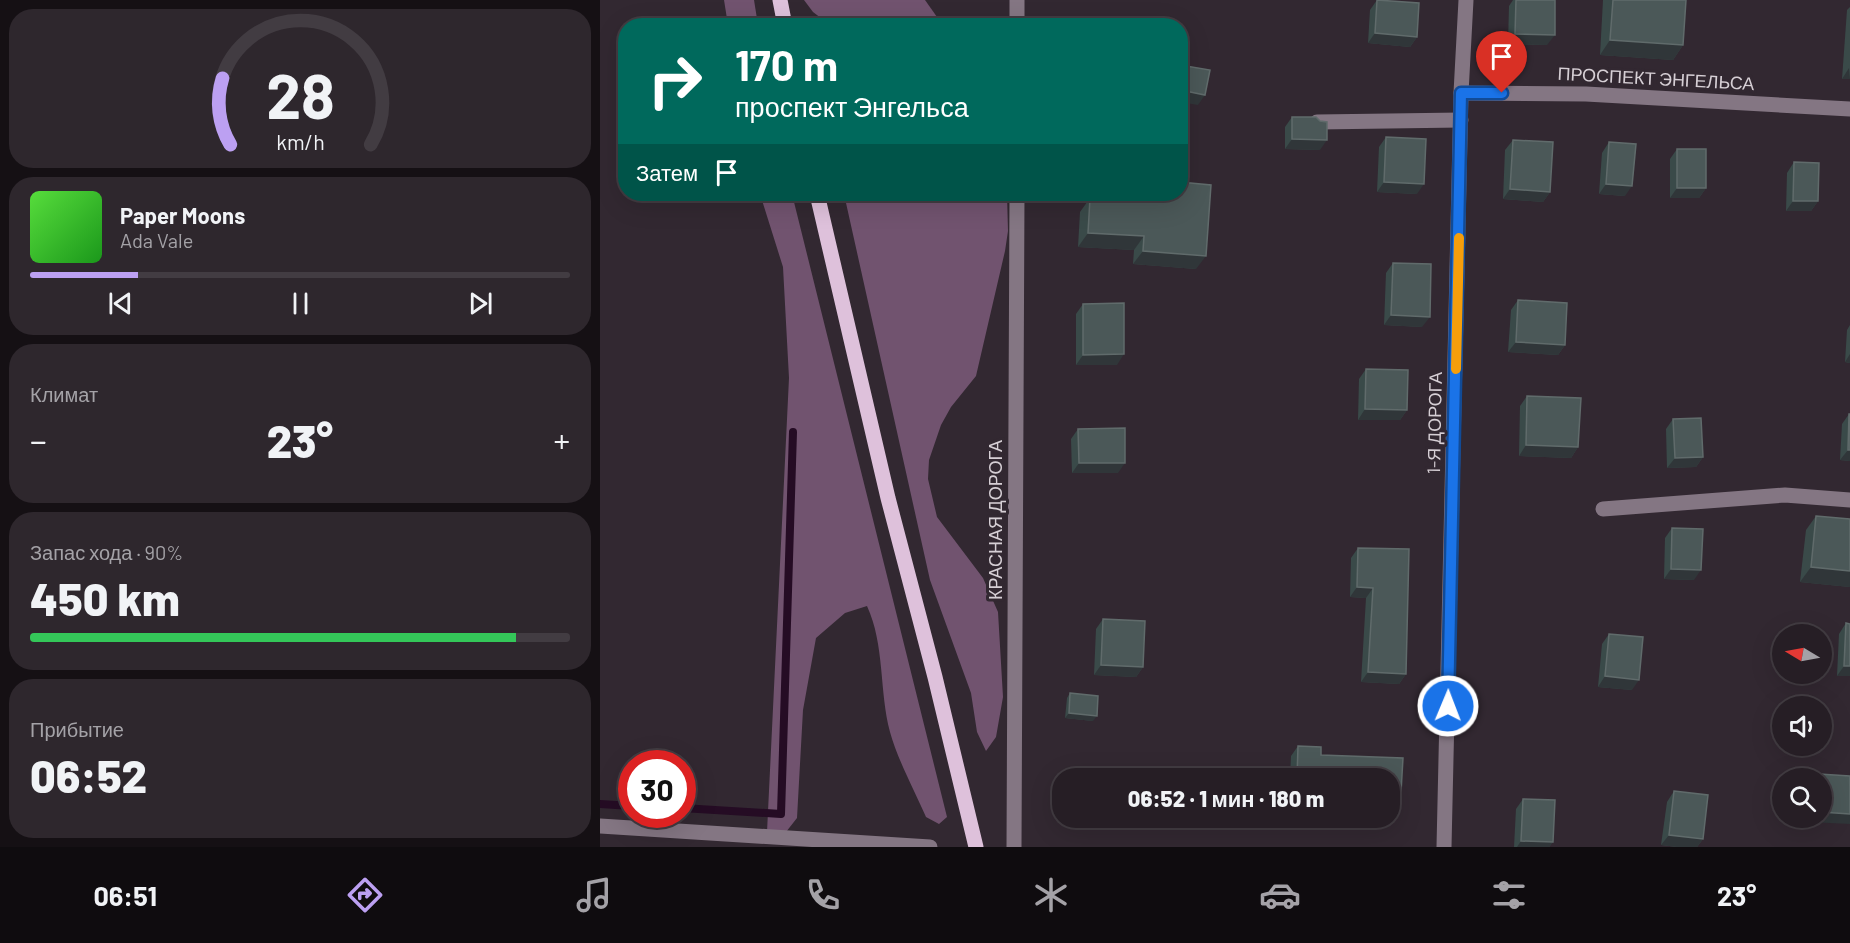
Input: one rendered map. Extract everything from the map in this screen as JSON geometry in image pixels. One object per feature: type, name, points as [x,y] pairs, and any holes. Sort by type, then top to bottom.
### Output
[{"type":"main road","points":[[780,0],[783,18]]},
{"type":"main road","points":[[819,201],[888,498],[935,677],[976,847]]},
{"type":"street","points":[[1017,0],[1017,18]]},
{"type":"street","name":"1-Я ДОРОГА","points":[[1444,847],[1461,93],[1466,0]]},
{"type":"street","name":"ПРОСПЕКТ ЭНГЕЛЬСА","points":[[1461,93],[1586,94],[1850,109]]},
{"type":"street","points":[[1317,122],[1461,120]]},
{"type":"street","name":"КРАСНАЯ ДОРОГА","points":[[1014,847],[1017,201]]},
{"type":"street","points":[[1603,509],[1785,495],[1850,500]]},
{"type":"street","points":[[600,826],[930,847]]},
{"type":"shaded area","points":[[724,0],[754,0],[757,18],[727,18]]},
{"type":"shaded area","points":[[804,0],[925,0],[937,18],[821,18]]},
{"type":"shaded area","points":[[762,201],[794,201],[947,817],[939,824],[926,817],[893,742],[884,700],[877,636],[867,606],[845,613],[816,638],[803,710],[797,818],[786,832],[767,832],[789,378],[783,267]]},
{"type":"shaded area","points":[[846,201],[1007,201],[1008,231],[1005,251],[976,376],[951,407],[941,425],[929,460],[928,479],[937,517],[983,578],[998,612],[1003,697],[996,737],[986,751],[977,732],[971,693],[930,580]]},
{"type":"building","points":[[1377,0],[1419,3],[1417,37],[1375,33]]},
{"type":"building","points":[[1516,0],[1555,0],[1555,35],[1515,34]]},
{"type":"building","points":[[1613,0],[1686,0],[1683,45],[1610,40]]},
{"type":"building","points":[[1188,66],[1210,70],[1205,95],[1188,92]]},
{"type":"building","points":[[1292,117],[1316,117],[1320,121],[1327,122],[1327,140],[1292,139]]},
{"type":"building","points":[[1386,137],[1426,139],[1424,184],[1384,182]]},
{"type":"building","points":[[1513,140],[1553,142],[1550,192],[1510,189]]},
{"type":"building","points":[[1609,142],[1636,144],[1632,186],[1606,184]]},
{"type":"building","points":[[1677,149],[1706,149],[1706,188],[1677,188]]},
{"type":"building","points":[[1794,162],[1819,163],[1818,201],[1793,201]]},
{"type":"building","points":[[1188,183],[1211,185],[1206,256],[1143,251],[1144,236],[1088,233],[1090,201],[1188,201]]},
{"type":"building","points":[[1393,263],[1431,264],[1430,317],[1391,315]]},
{"type":"building","points":[[1518,300],[1567,303],[1565,345],[1516,342]]},
{"type":"building","points":[[1124,303],[1124,354],[1083,355],[1083,304]]},
{"type":"building","points":[[1366,369],[1408,370],[1407,410],[1365,409]]},
{"type":"building","points":[[1527,396],[1581,398],[1578,447],[1526,445]]},
{"type":"building","points":[[1849,414],[1850,450],[1848,450]]},
{"type":"building","points":[[1701,418],[1703,457],[1675,458],[1673,419]]},
{"type":"building","points":[[1125,428],[1125,463],[1079,463],[1078,429]]},
{"type":"building","points":[[1816,516],[1850,519],[1850,571],[1811,567]]},
{"type":"building","points":[[1672,528],[1703,529],[1701,570],[1671,569]]},
{"type":"building","points":[[1358,548],[1409,549],[1406,674],[1368,672],[1373,588],[1357,587]]},
{"type":"building","points":[[1103,619],[1145,621],[1143,667],[1101,665]]},
{"type":"building","points":[[1846,623],[1850,624],[1850,666],[1844,666]]},
{"type":"building","points":[[1609,634],[1643,637],[1639,680],[1605,676]]},
{"type":"building","points":[[1070,693],[1098,696],[1097,716],[1069,713]]},
{"type":"building","points":[[1298,746],[1321,747],[1321,755],[1403,758],[1401,792],[1400,768],[1297,768]]},
{"type":"building","points":[[1832,775],[1850,776],[1850,814],[1832,813]]},
{"type":"building","points":[[1674,791],[1708,795],[1703,839],[1669,835]]},
{"type":"building","points":[[1523,799],[1555,800],[1553,842],[1521,841]]},
{"type":"waterway","points":[[696,809],[781,814],[793,432]]},
{"type":"waterway","points":[[600,804],[618,805]]},
{"type":"slow traffic","points":[[1456,369],[1459,238]]},
{"type":"route","points":[[1448,706],[1461,93],[1502,93]]}]
